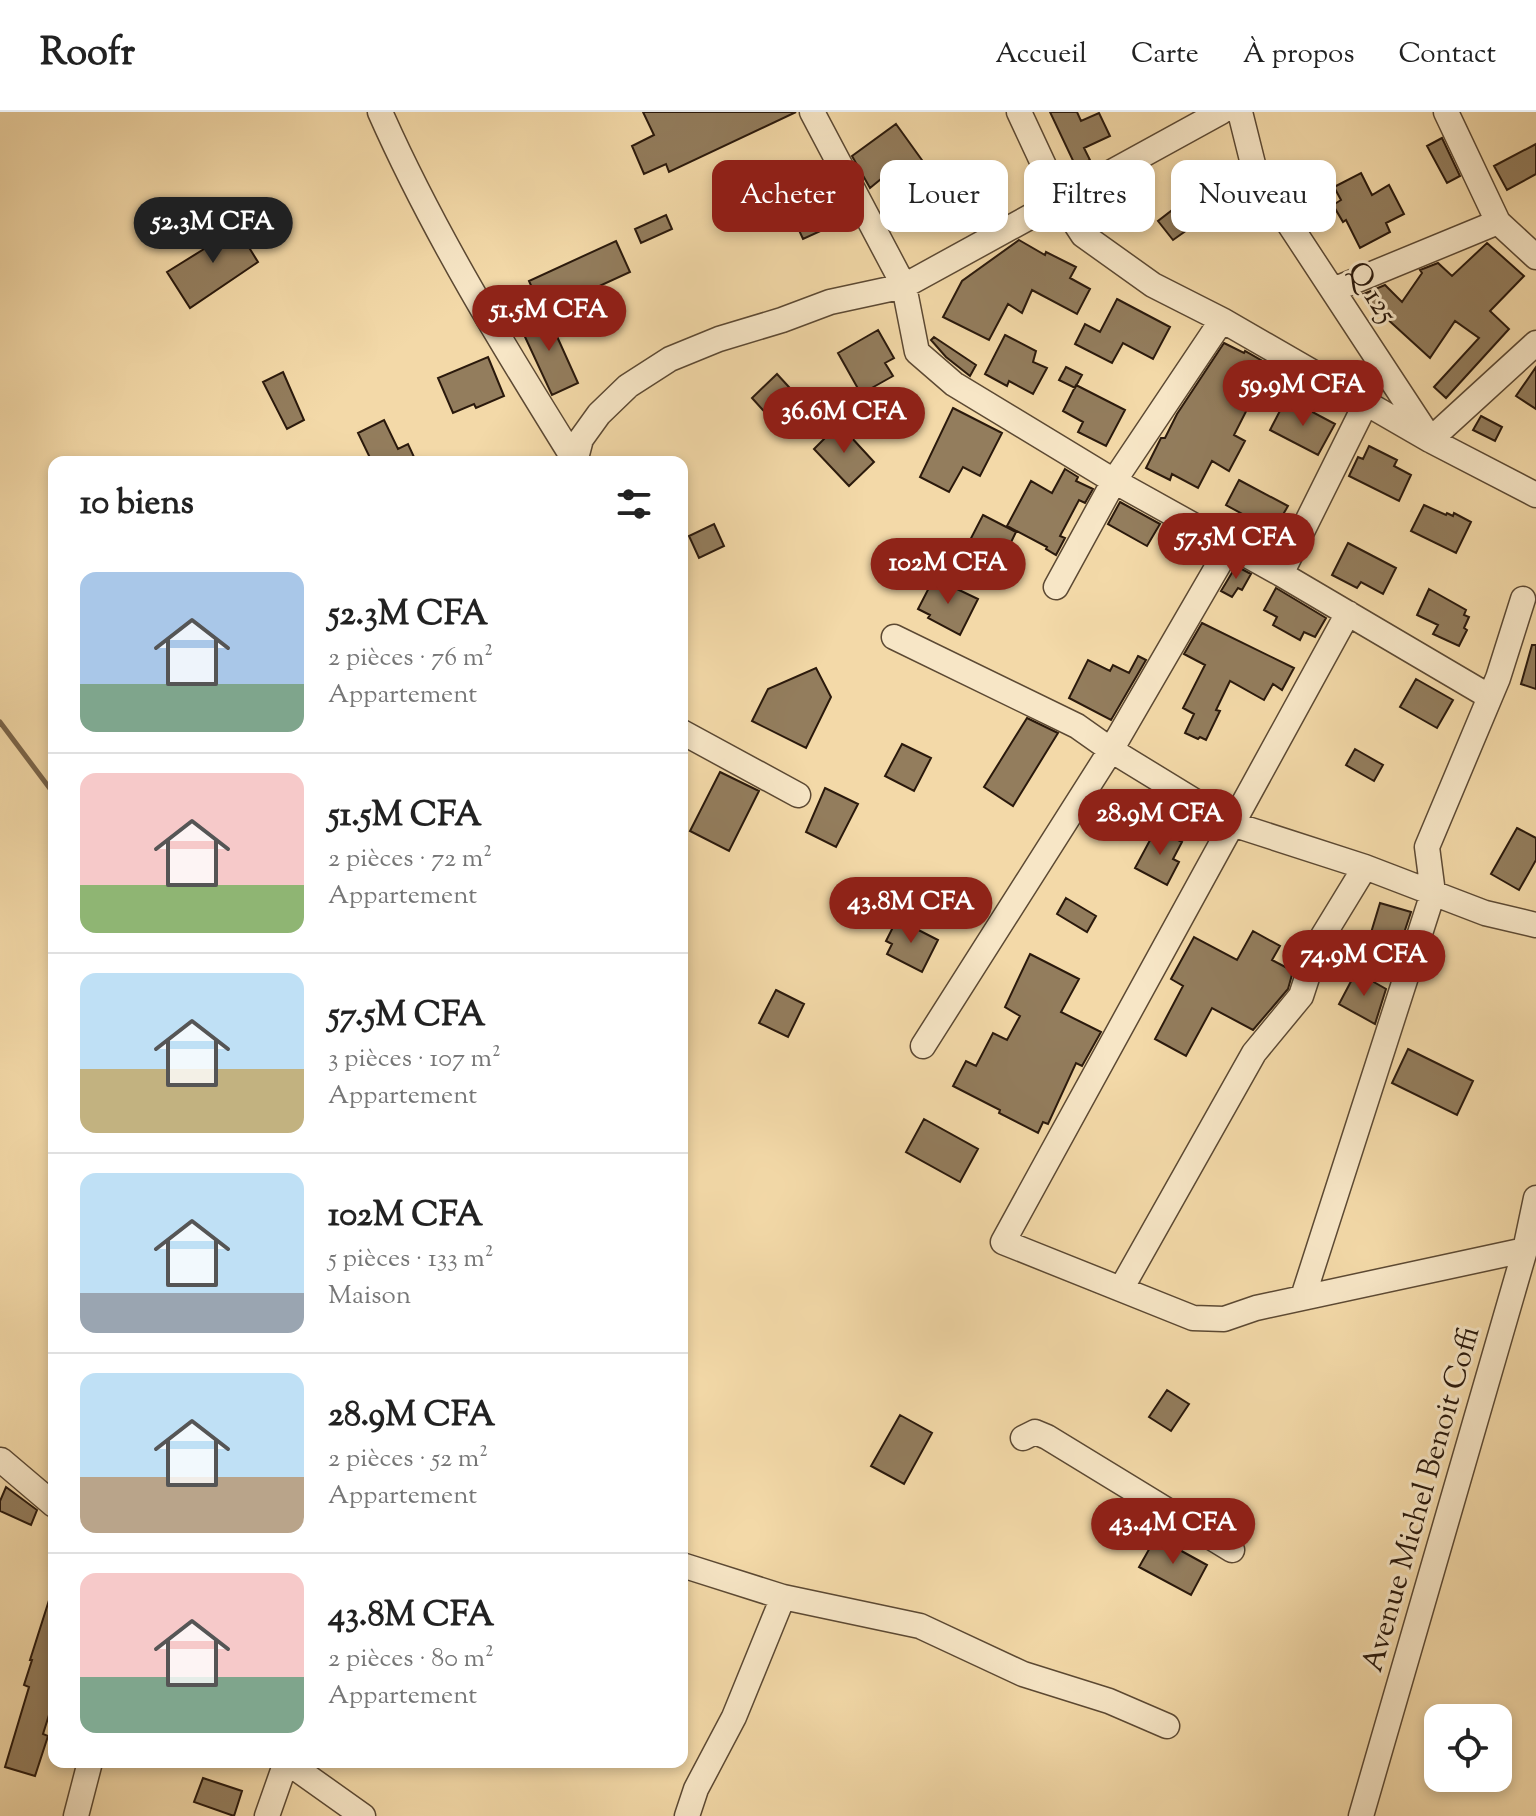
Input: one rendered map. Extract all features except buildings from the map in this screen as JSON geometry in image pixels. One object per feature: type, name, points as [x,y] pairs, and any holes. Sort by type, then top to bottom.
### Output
[{"type":"street","points":[[380,112],[405,170],[475,299],[572,456]]},
{"type":"street","points":[[812,112],[904,286],[917,352],[954,384],[1114,481],[1281,574],[1490,697]]},
{"type":"street","points":[[1019,112],[1041,160]]},
{"type":"street","points":[[1133,160],[1221,112]]},
{"type":"street","name":"Q 125","points":[[1240,112],[1255,172],[1430,440],[1536,495]]},
{"type":"street","points":[[1446,112],[1498,222],[1536,257]]},
{"type":"street","points":[[576,456],[581,439],[599,414],[628,386],[670,359],[830,302],[904,286],[1024,220]]},
{"type":"street","points":[[1333,290],[1498,222]]},
{"type":"street","points":[[1081,232],[1153,285],[1222,320],[1430,440],[1536,343]]},
{"type":"street","points":[[1056,587],[1114,481],[1222,320]]},
{"type":"street","points":[[1281,574],[1366,403]]},
{"type":"street","points":[[923,1046],[1111,750],[1230,545]]},
{"type":"street","points":[[1303,1297],[1433,893],[1427,847],[1490,697],[1523,599]]},
{"type":"street","points":[[1348,613],[1003,1242],[1193,1318],[1224,1319],[1303,1297],[1525,1250]]},
{"type":"street","points":[[894,637],[1077,726],[1232,824],[1365,867],[1485,913],[1536,925]]},
{"type":"street","points":[[688,735],[798,795]]},
{"type":"street","points":[[1121,1289],[1254,1053],[1301,996],[1318,944],[1365,867]]},
{"type":"street","name":"Avenue Michel Benoit Coffi","points":[[1361,1816],[1525,1250],[1536,1198]]},
{"type":"street","points":[[1023,1438],[1035,1432],[1047,1437],[1232,1550]]},
{"type":"street","points":[[1,1460],[48,1500]]},
{"type":"street","points":[[688,1567],[783,1597],[920,1626],[1023,1674],[1109,1701],[1167,1726]]},
{"type":"street","points":[[687,1816],[696,1789],[734,1717],[783,1597]]},
{"type":"street","points":[[76,1816],[88,1768]]},
{"type":"street","points":[[267,1816],[284,1768]]},
{"type":"street","points":[[295,1768],[363,1816]]},
{"type":"waterway","points":[[0,722],[48,786]]}]
